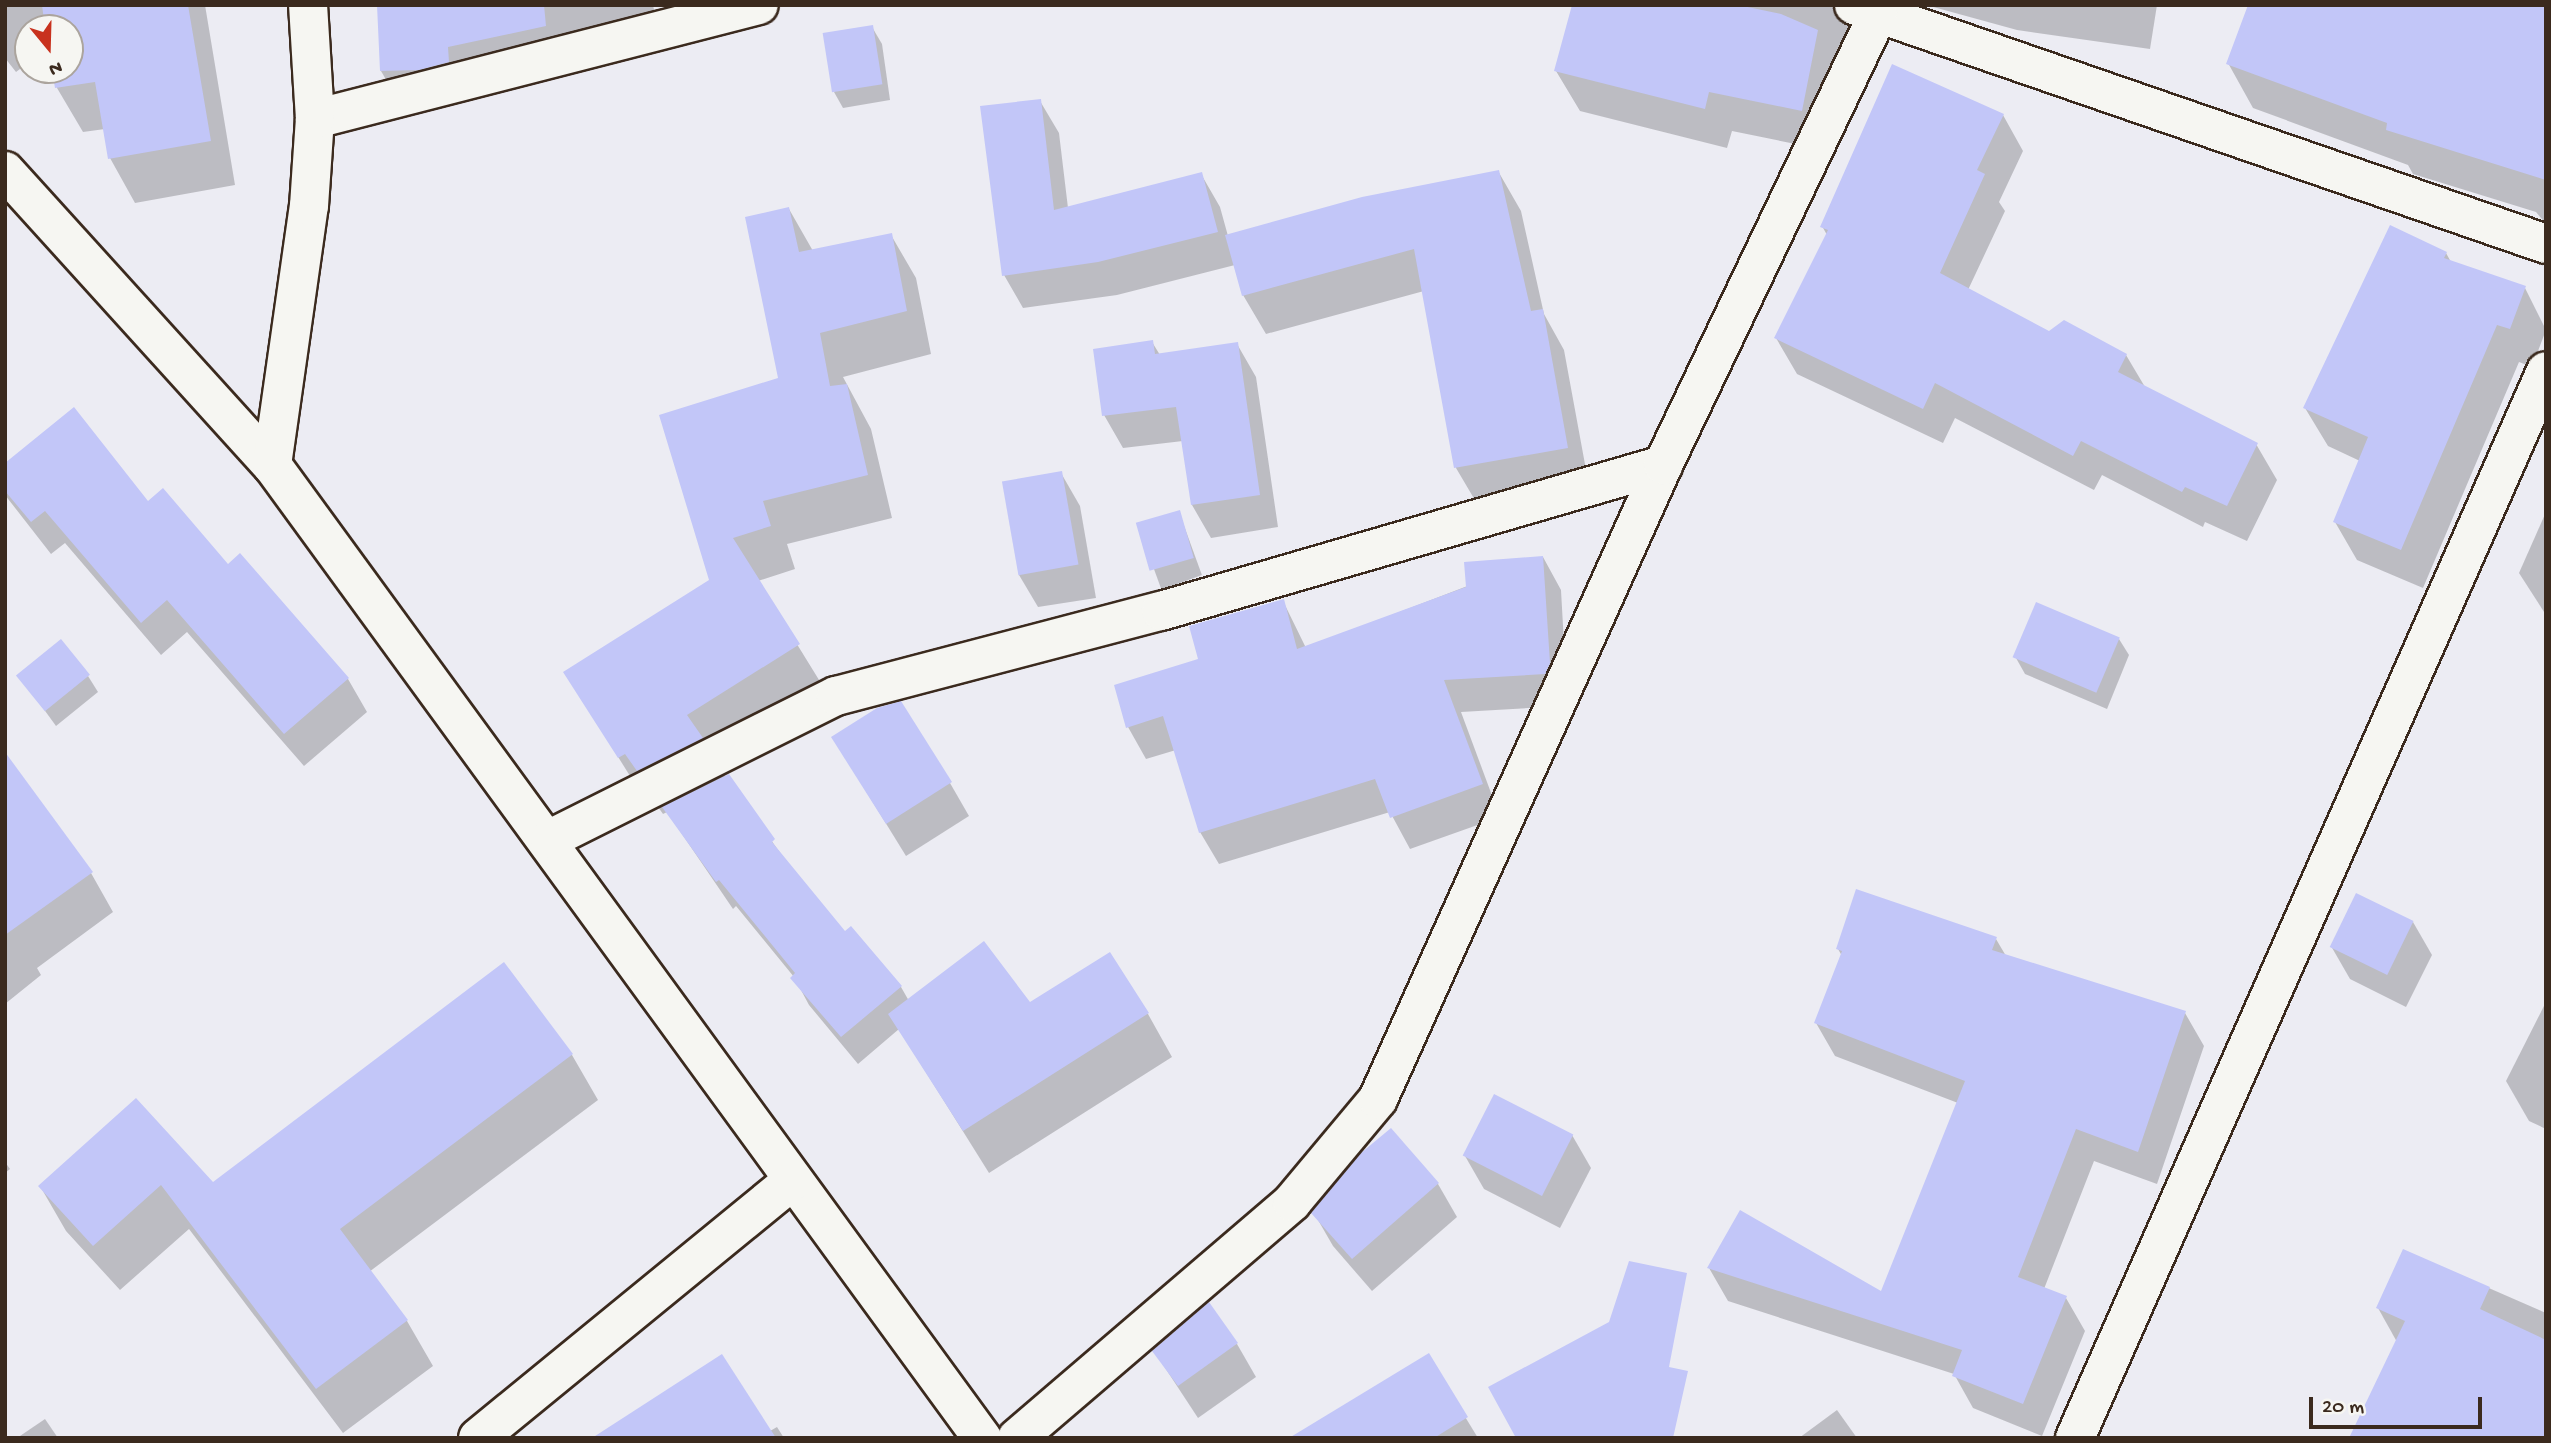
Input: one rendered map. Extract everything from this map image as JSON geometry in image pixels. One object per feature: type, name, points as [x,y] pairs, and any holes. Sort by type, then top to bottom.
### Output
[{"type":"street","points":[[272,465],[309,206],[315,119],[308,5]]},
{"type":"street","points":[[315,119],[759,5]]},
{"type":"street","points":[[1017,1438],[1292,1202],[1378,1100],[1866,10],[2546,244]]},
{"type":"street","points":[[5,171],[272,465],[550,839],[793,1180],[982,1438]]},
{"type":"street","points":[[2075,1438],[2546,371]]},
{"type":"street","points":[[550,839],[836,696],[1161,611],[1664,464]]},
{"type":"street","points":[[478,1438],[793,1180]]},
{"type":"building","points":[[42,5],[188,5],[211,141],[108,159],[95,82],[84,84],[84,14],[43,14]]},
{"type":"building","points":[[377,5],[544,5],[546,26],[448,47],[449,62],[419,70],[380,71]]},
{"type":"building","points":[[1572,5],[1738,5],[1781,14],[1818,30],[1802,111],[1709,92],[1705,109],[1554,71]]},
{"type":"building","points":[[2248,5],[2546,5],[2546,180],[2386,130],[2387,123],[2226,64]]},
{"type":"building","points":[[873,25],[882,84],[832,92],[823,33]]},
{"type":"building","points":[[1892,64],[2004,114],[1977,170],[1985,174],[1940,273],[2049,331],[2064,320],[2127,354],[2118,372],[2258,443],[2227,506],[2185,487],[2182,492],[2081,441],[2073,456],[1935,383],[1923,409],[1774,338],[1828,230],[1820,227]]},
{"type":"building","points":[[54,84],[82,84],[55,88]]},
{"type":"building","points":[[1041,99],[1054,210],[1202,172],[1218,232],[1098,262],[1002,276],[980,106]]},
{"type":"building","points":[[1499,170],[1531,311],[1543,309],[1568,448],[1454,468],[1414,249],[1242,296],[1225,235],[1362,197]]},
{"type":"building","points":[[789,207],[799,252],[892,233],[907,311],[820,333],[830,386],[847,384],[868,475],[763,501],[771,526],[733,538],[800,644],[687,715],[703,738],[637,771],[625,754],[618,758],[563,672],[709,580],[659,415],[778,378],[745,217]]},
{"type":"building","points":[[2390,225],[2447,252],[2444,258],[2526,286],[2510,329],[2497,325],[2401,550],[2333,522],[2368,437],[2303,408]]},
{"type":"building","points":[[1153,340],[1155,354],[1238,342],[1260,495],[1191,505],[1176,407],[1102,416],[1093,349]]},
{"type":"building","points":[[74,407],[148,501],[163,488],[228,564],[240,553],[349,678],[284,734],[167,600],[141,623],[45,511],[31,522],[5,491],[5,463]]},
{"type":"building","points":[[1062,471],[1078,565],[1018,575],[1002,482]]},
{"type":"building","points":[[1180,510],[1194,558],[1150,571],[1136,523]]},
{"type":"building","points":[[1543,556],[1550,663],[1545,674],[1444,680],[1483,784],[1390,818],[1375,779],[1199,833],[1163,716],[1126,728],[1114,685],[1198,659],[1189,626],[1284,599],[1297,649],[1466,587],[1464,562]]},
{"type":"building","points":[[2036,602],[2120,638],[2096,693],[2013,657]]},
{"type":"building","points":[[61,639],[90,675],[45,711],[16,676]]},
{"type":"building","points":[[901,701],[952,782],[886,824],[831,737],[877,708]]},
{"type":"building","points":[[5,752],[93,872],[5,935]]},
{"type":"building","points":[[729,774],[775,839],[772,842],[845,931],[851,926],[902,986],[841,1037],[790,978],[795,973],[719,880],[716,882],[662,807]]},
{"type":"building","points":[[1856,889],[1997,937],[1992,950],[2186,1011],[2138,1152],[2076,1129],[2018,1277],[2067,1296],[2023,1404],[1952,1376],[1962,1350],[1707,1268],[1740,1210],[1881,1291],[1965,1081],[1814,1023],[1842,951],[1836,949]]},
{"type":"building","points":[[2356,893],[2414,921],[2387,975],[2330,947]]},
{"type":"building","points":[[984,941],[1030,1002],[1110,952],[1149,1013],[963,1131],[888,1014]]},
{"type":"building","points":[[504,962],[573,1054],[340,1229],[408,1320],[316,1389],[161,1185],[93,1246],[38,1186],[136,1098],[213,1182]]},
{"type":"building","points":[[1494,1094],[1573,1134],[1542,1196],[1463,1155]]},
{"type":"building","points":[[1391,1128],[1439,1183],[1352,1259],[1311,1213],[1361,1153]]},
{"type":"building","points":[[2403,1249],[2490,1287],[2480,1309],[2546,1340],[2546,1438],[2349,1438],[2405,1321],[2376,1308]]},
{"type":"building","points":[[1629,1261],[1687,1273],[1669,1367],[1688,1371],[1673,1438],[1516,1438],[1488,1387],[1609,1322]]},
{"type":"building","points":[[1209,1302],[1238,1343],[1178,1386],[1152,1351]]},
{"type":"building","points":[[1429,1353],[1468,1417],[1434,1438],[1289,1438]]},
{"type":"building","points":[[722,1354],[776,1438],[592,1438]]}]
